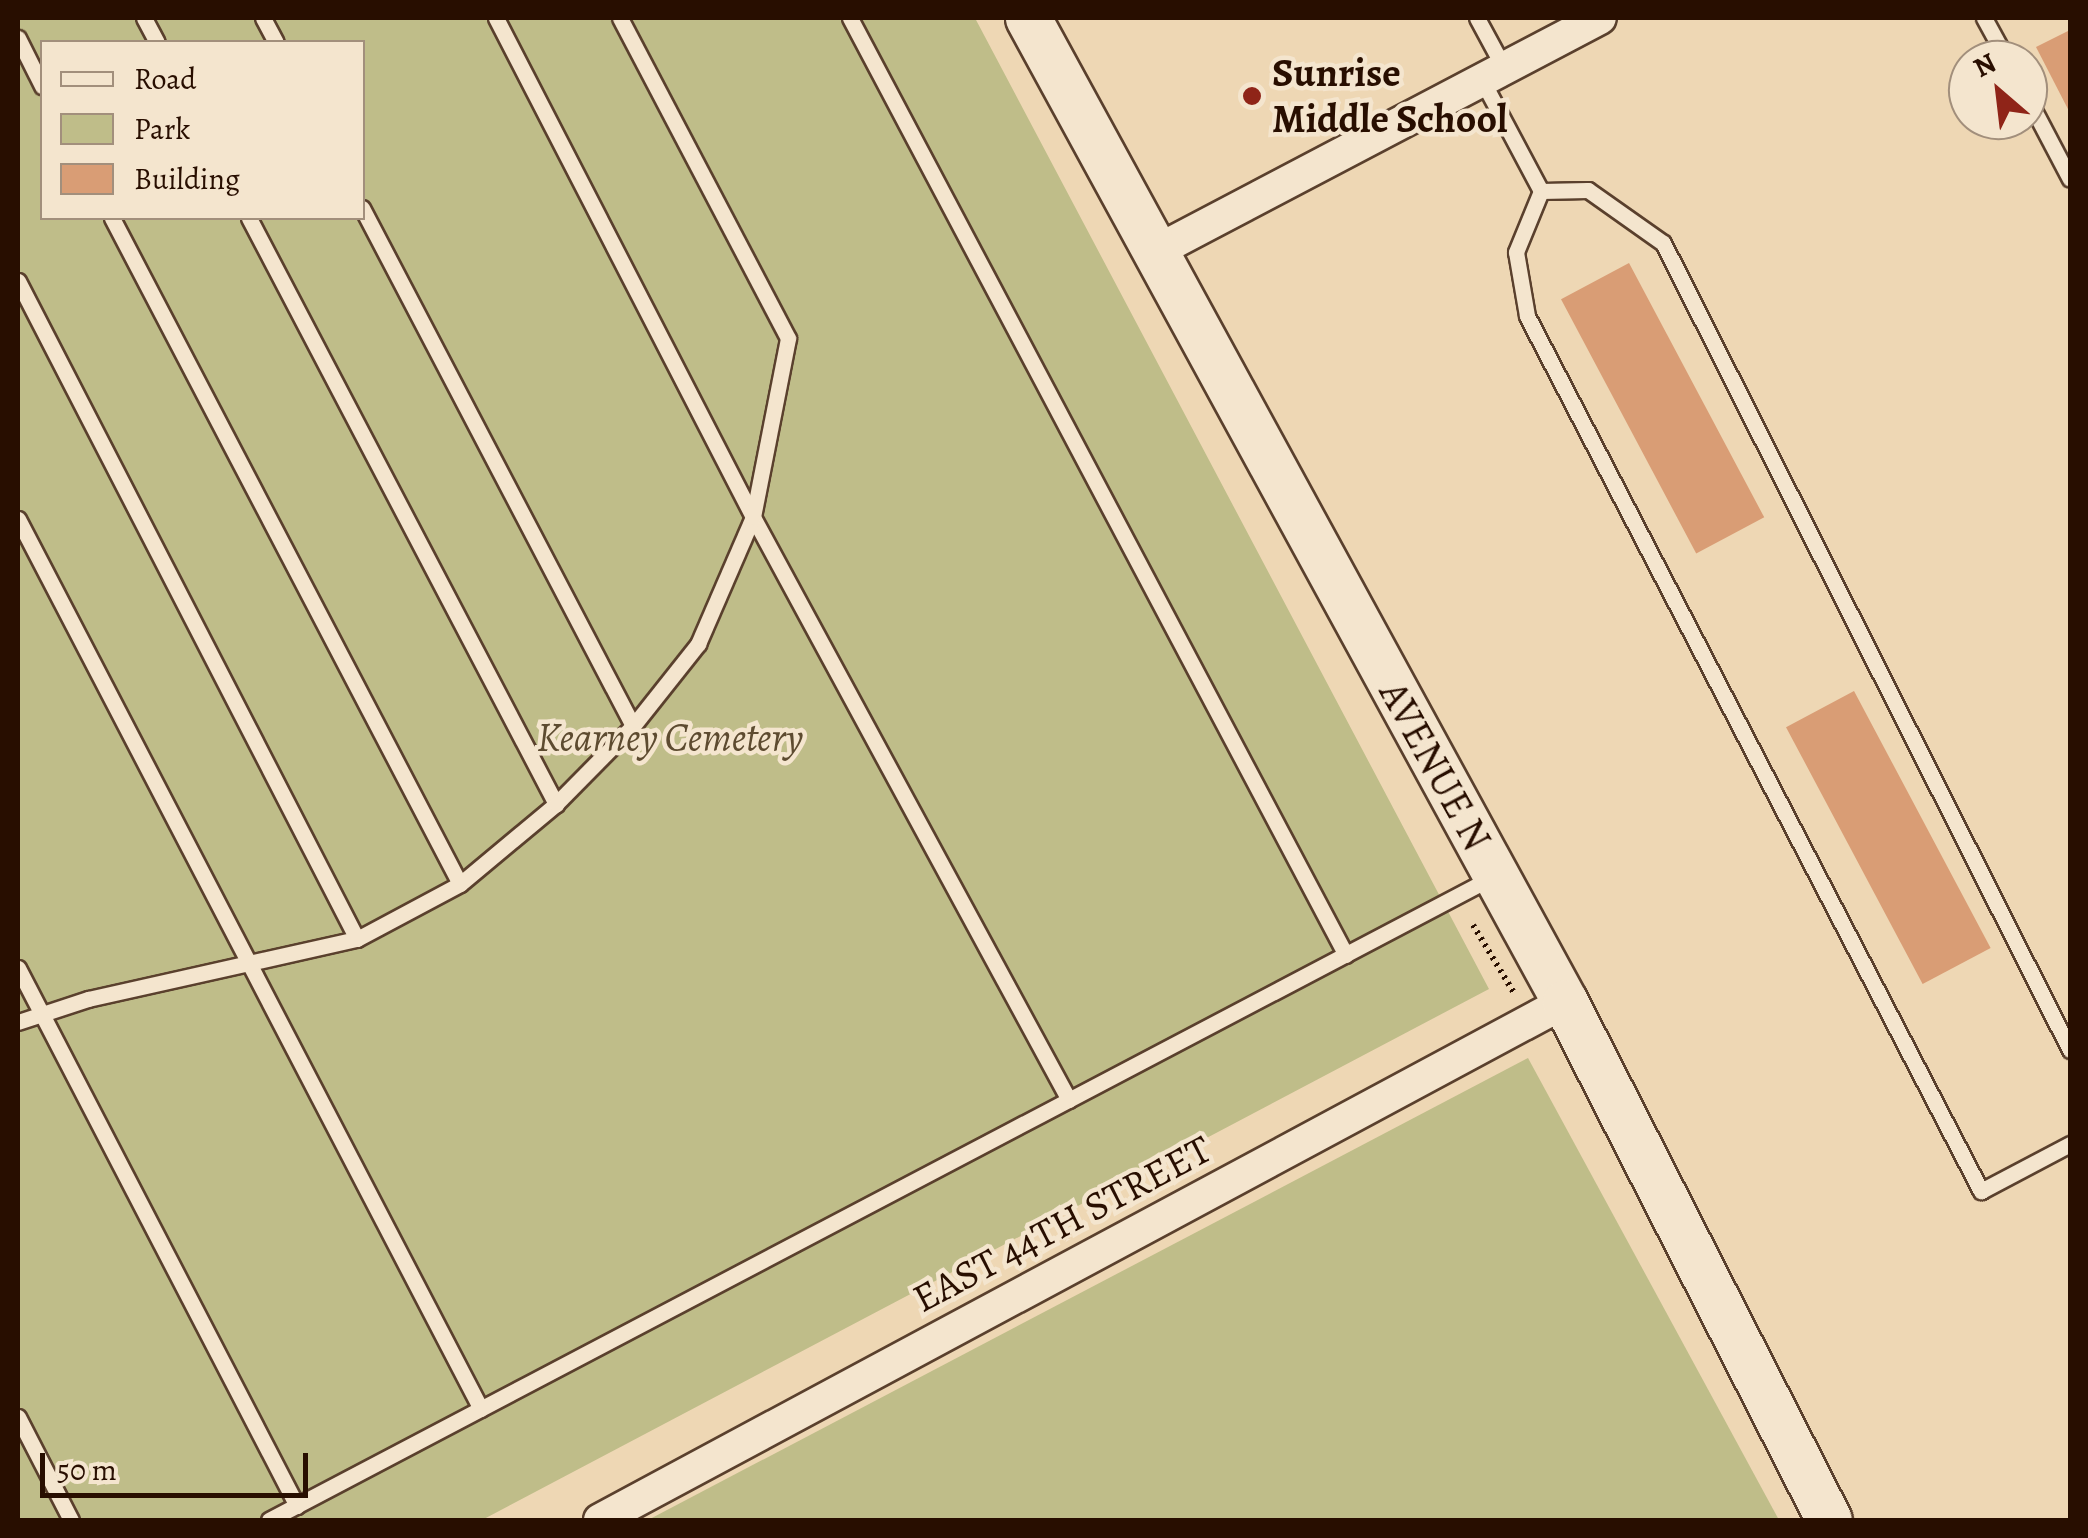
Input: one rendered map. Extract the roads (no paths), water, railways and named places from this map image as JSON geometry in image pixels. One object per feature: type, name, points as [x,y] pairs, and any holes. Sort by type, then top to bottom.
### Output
[{"type":"main road","name":"AVENUE N","points":[[1028,18],[1152,254],[1565,1002],[1829,1520]]},
{"type":"street","points":[[1152,254],[1600,18]]},
{"type":"street","name":"EAST 44TH STREET","points":[[600,1520],[1565,1002]]},
{"type":"lane","points":[[144,18],[156,40]]},
{"type":"lane","points":[[263,18],[275,40]]},
{"type":"lane","points":[[496,18],[753,518],[1069,1100]]},
{"type":"lane","points":[[18,1022],[40,1013],[248,962],[357,939],[460,884],[556,804],[633,726],[698,644],[753,518],[788,338],[620,18]]},
{"type":"lane","points":[[850,18],[1346,955]]},
{"type":"lane","points":[[1477,18],[1493,74],[1542,191],[1516,252],[1526,316],[1981,1191],[2070,1144]]},
{"type":"lane","points":[[1984,18],[1996,40]]},
{"type":"lane","points":[[18,38],[40,82]]},
{"type":"lane","points":[[2048,137],[2070,179]]},
{"type":"lane","points":[[1542,191],[1588,190],[1662,244],[2070,1050]]},
{"type":"lane","points":[[365,214],[633,726]]},
{"type":"lane","points":[[113,220],[460,884]]},
{"type":"lane","points":[[250,220],[556,804]]},
{"type":"lane","points":[[18,281],[357,939]]},
{"type":"lane","points":[[18,519],[481,1409]]},
{"type":"lane","points":[[268,1520],[1496,876]]},
{"type":"lane","points":[[18,968],[297,1506]]},
{"type":"lane","points":[[18,1418],[71,1520]]},
{"type":"place","name":"Sunrise Middle School","points":[[1252,96]]},
{"type":"park label","name":"Kearney Cemetery","points":[[670,738]]}]
